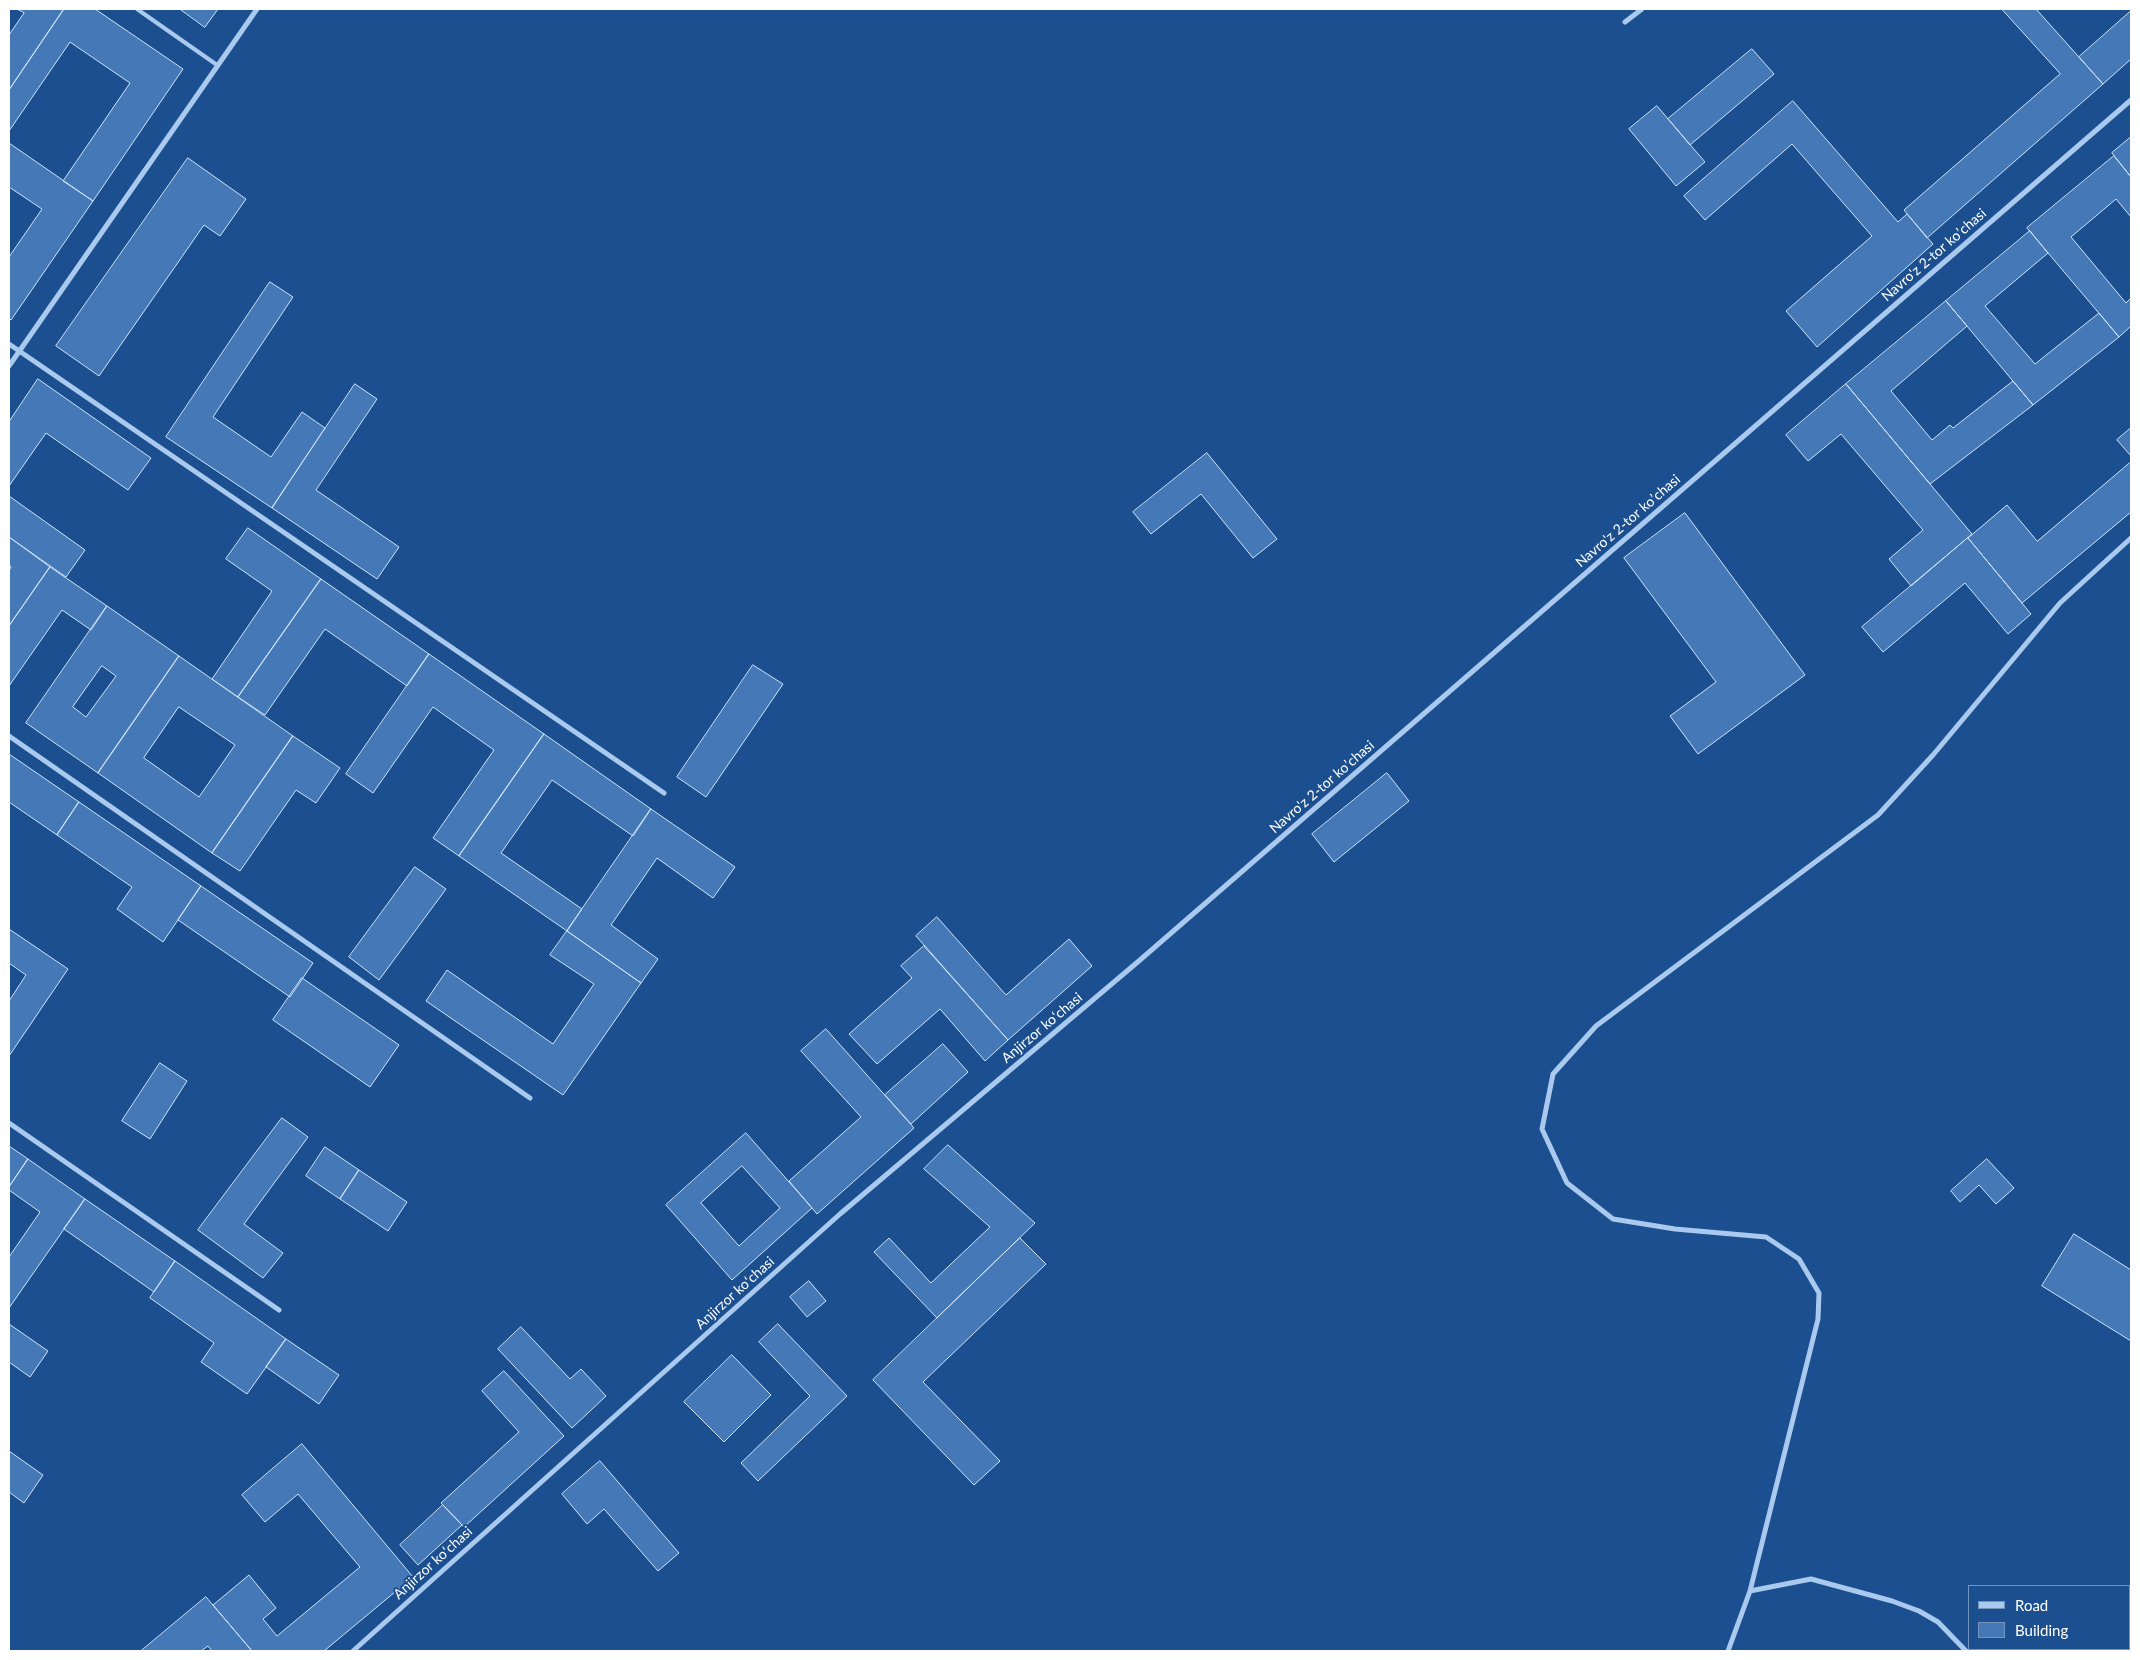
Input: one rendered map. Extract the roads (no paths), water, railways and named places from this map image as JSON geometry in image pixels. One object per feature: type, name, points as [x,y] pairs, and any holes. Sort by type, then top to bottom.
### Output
[{"type":"street","points":[[9,366],[257,9]]},
{"type":"street","points":[[1625,22],[1642,9]]},
{"type":"street","name":"Anjirzor koʻchasi","points":[[353,1651],[840,1214],[1140,960],[2131,100]]},
{"type":"street","points":[[9,344],[664,793]]},
{"type":"street","points":[[1728,1651],[1750,1591],[1818,1319],[1818,1293],[1799,1259],[1766,1237],[1675,1229],[1614,1219],[1567,1183],[1542,1129],[1553,1074],[1596,1026],[1878,815],[1933,755],[2060,603],[2131,538]]},
{"type":"street","points":[[9,736],[530,1098]]},
{"type":"street","points":[[9,1123],[279,1310]]},
{"type":"street","points":[[1750,1591],[1811,1579],[1892,1601],[1918,1611],[1938,1622],[1966,1651]]},
{"type":"lane","points":[[137,9],[217,65]]}]
